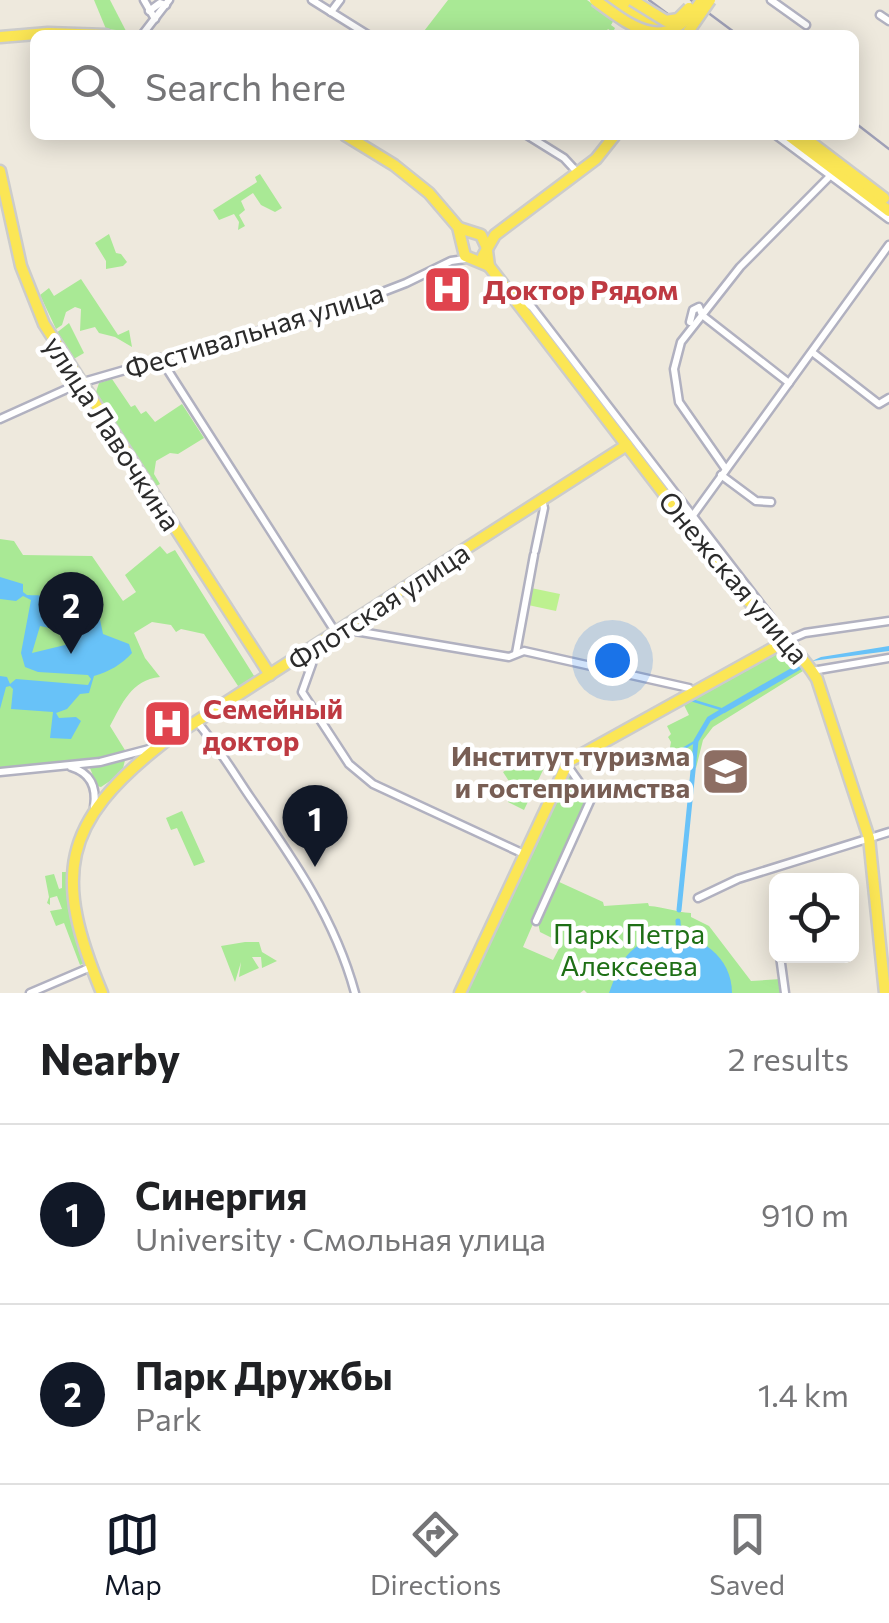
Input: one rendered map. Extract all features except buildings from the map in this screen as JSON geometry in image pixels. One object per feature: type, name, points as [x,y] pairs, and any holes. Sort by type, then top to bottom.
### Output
[{"type":"main road","points":[[595,0],[642,30]]},
{"type":"main road","points":[[607,0],[640,30]]},
{"type":"main road","points":[[607,0],[647,30]]},
{"type":"main road","points":[[620,0],[662,30]]},
{"type":"main road","points":[[632,0],[666,21],[678,19],[700,3]]},
{"type":"main road","points":[[670,30],[681,26],[700,3]]},
{"type":"main road","points":[[674,30],[700,3]]},
{"type":"main road","points":[[690,30],[700,3]]},
{"type":"main road","points":[[0,36],[30,34]]},
{"type":"main road","points":[[352,140],[418,184],[458,227],[485,239],[489,266],[471,260],[461,245],[458,227]]},
{"type":"main road","points":[[471,260],[482,258],[495,234],[607,140]]},
{"type":"main road","points":[[795,140],[889,211]]},
{"type":"main road","points":[[808,140],[889,202]]},
{"type":"main road","points":[[461,245],[468,235],[490,232],[577,168]]},
{"type":"main road","name":"улица Лавочкина","points":[[0,171],[8,227]]},
{"type":"main road","name":"улица Лавочкина","points":[[0,204],[35,306],[77,385],[267,677]]},
{"type":"main road","name":"Онежская улица","points":[[489,266],[689,519],[753,609],[787,636],[812,671],[833,721],[869,838],[885,993]]},
{"type":"main road","name":"Флотская улица","points":[[163,743],[627,445]]},
{"type":"main road","points":[[460,993],[566,764],[787,636]]},
{"type":"main road","points":[[102,993],[76,925],[72,888],[80,844],[94,809],[108,790],[163,743]]},
{"type":"street","points":[[144,0],[156,19]]},
{"type":"street","points":[[312,0],[360,30]]},
{"type":"street","points":[[331,12],[340,0]]},
{"type":"street","points":[[771,0],[806,25]]},
{"type":"street","points":[[782,0],[789,11]]},
{"type":"street","points":[[150,11],[167,3]]},
{"type":"street","points":[[146,30],[167,3]]},
{"type":"street","points":[[880,15],[889,21]]},
{"type":"street","points":[[535,140],[577,168]]},
{"type":"street","points":[[783,140],[889,219]]},
{"type":"street","points":[[702,314],[740,268],[832,174]]},
{"type":"street","points":[[451,261],[461,245]]},
{"type":"street","points":[[508,290],[532,307],[689,519],[889,245]]},
{"type":"street","name":"Фестивальная улица","points":[[0,418],[77,385],[359,302],[451,261],[471,260]]},
{"type":"street","points":[[771,502],[756,501],[723,472],[679,402],[674,368],[694,309],[699,308],[788,383]]},
{"type":"street","points":[[812,352],[879,404],[889,398]]},
{"type":"street","points":[[160,358],[341,630],[509,657],[524,651],[678,684],[693,692]]},
{"type":"street","points":[[516,655],[544,508],[542,500]]},
{"type":"street","points":[[787,636],[889,620]]},
{"type":"street","points":[[304,654],[312,664],[302,692],[349,764],[373,784],[524,854]]},
{"type":"street","points":[[812,671],[889,658]]},
{"type":"street","points":[[197,722],[294,861],[335,932],[355,993]]},
{"type":"street","name":"Флотская улица","points":[[0,772],[124,758],[163,743]]},
{"type":"street","points":[[124,758],[132,762],[130,769]]},
{"type":"street","points":[[94,809],[88,769],[100,762]]},
{"type":"street","points":[[536,921],[591,799],[566,764]]},
{"type":"street","points":[[65,766],[80,770],[100,792],[108,790]]},
{"type":"street","points":[[698,898],[738,879],[889,832]]},
{"type":"street","points":[[781,963],[786,993]]},
{"type":"street","points":[[30,993],[91,967]]},
{"type":"green space","points":[[94,0],[110,0],[125,30],[106,29]]},
{"type":"green space","points":[[448,0],[587,0],[614,20],[611,25],[615,28],[614,30],[425,30]]},
{"type":"green space","points":[[0,171],[28,289],[80,383],[75,386],[22,283],[6,229]]},
{"type":"green space","points":[[260,174],[282,208],[275,212],[261,205],[253,193],[241,201],[245,210],[239,215],[245,226],[238,230],[234,214],[219,220],[213,210],[257,182],[255,177]]},
{"type":"green space","points":[[109,234],[116,253],[127,262],[106,269],[106,261],[95,243]]},
{"type":"green space","points":[[81,279],[118,335],[129,330],[132,347],[99,333],[95,327],[80,331],[81,309],[75,307],[66,312],[62,325],[56,329],[40,295],[49,288],[54,296]]},
{"type":"green space","points":[[69,323],[84,353],[72,360],[55,334]]},
{"type":"green space","points":[[112,379],[131,407],[135,405],[141,414],[146,411],[155,422],[182,404],[204,438],[178,454],[170,453],[156,461],[154,474],[160,484],[154,487],[95,395],[99,383]]},
{"type":"green space","points":[[0,539],[14,541],[23,555],[92,556],[123,601],[136,592],[125,575],[160,546],[167,554],[175,550],[256,679],[240,689],[204,634],[181,629],[176,632],[171,625],[152,622],[134,633],[145,658],[160,677],[135,688],[110,726],[128,755],[0,771]]},
{"type":"green space","points":[[531,588],[560,594],[556,611],[528,605]]},
{"type":"green space","points":[[786,649],[803,671],[713,727],[703,740],[696,768],[669,753],[671,734],[667,726],[689,715],[682,701]]},
{"type":"green space","points":[[525,758],[544,768],[524,810],[508,802],[514,789],[503,772]]},
{"type":"green space","points":[[125,760],[122,773],[97,786],[90,768]]},
{"type":"green space","name":"Парк Петра Алексеева","points":[[569,772],[587,799],[523,947],[553,960],[562,943],[540,932],[538,923],[557,881],[603,902],[604,906],[648,903],[691,913],[691,917],[709,926],[751,981],[781,979],[784,993],[462,993],[564,773]]},
{"type":"green space","points":[[182,811],[205,862],[194,866],[177,828],[171,830],[166,818]]},
{"type":"green space","points":[[62,872],[70,872],[72,914],[87,962],[80,965],[64,923],[56,926],[50,911],[62,909],[57,896],[50,898],[50,905],[47,903],[45,876],[54,874],[59,889]]},
{"type":"green space","points":[[259,942],[262,952],[277,961],[262,968],[261,957],[252,957],[259,968],[239,977],[241,962],[235,982],[221,946]]},
{"type":"water","points":[[0,577],[23,584],[27,595],[81,601],[98,610],[103,634],[129,644],[132,653],[128,657],[94,676],[89,693],[80,694],[67,709],[56,713],[59,718],[76,717],[81,721],[71,739],[50,738],[53,712],[11,709],[10,686],[6,687],[0,709],[0,676],[7,677],[10,684],[16,679],[88,685],[91,679],[88,675],[38,672],[25,667],[21,653],[31,600],[23,596],[16,601],[0,599]],"holes":[[[40,626],[69,632],[70,640],[65,645],[32,653]]]},
{"type":"water","points":[[889,646],[889,651],[812,661],[821,657]]},
{"type":"water","points":[[666,934],[691,938],[712,950],[726,969],[732,993],[609,993],[628,954]]},
{"type":"waterway","points":[[724,710],[799,667]]},
{"type":"waterway","points":[[691,700],[724,710]]},
{"type":"waterway","points":[[679,910],[696,741],[709,719],[724,710]]},
{"type":"waterway","points":[[681,750],[696,741]]},
{"type":"waterway","points":[[678,921],[679,937]]},
{"type":"railway","points":[[649,0],[689,30]]},
{"type":"railway","points":[[691,0],[731,30]]},
{"type":"railway","points":[[859,126],[889,149]]},
{"type":"place","name":"Доктор Рядом","points":[[448,289]]},
{"type":"place","name":"Парк Дружбы","points":[[71,654]]},
{"type":"place","name":"Семейный доктор","points":[[168,724]]},
{"type":"place","name":"Институт туризма и гостеприимства","points":[[725,771]]},
{"type":"place","name":"Синергия","points":[[315,867]]}]
